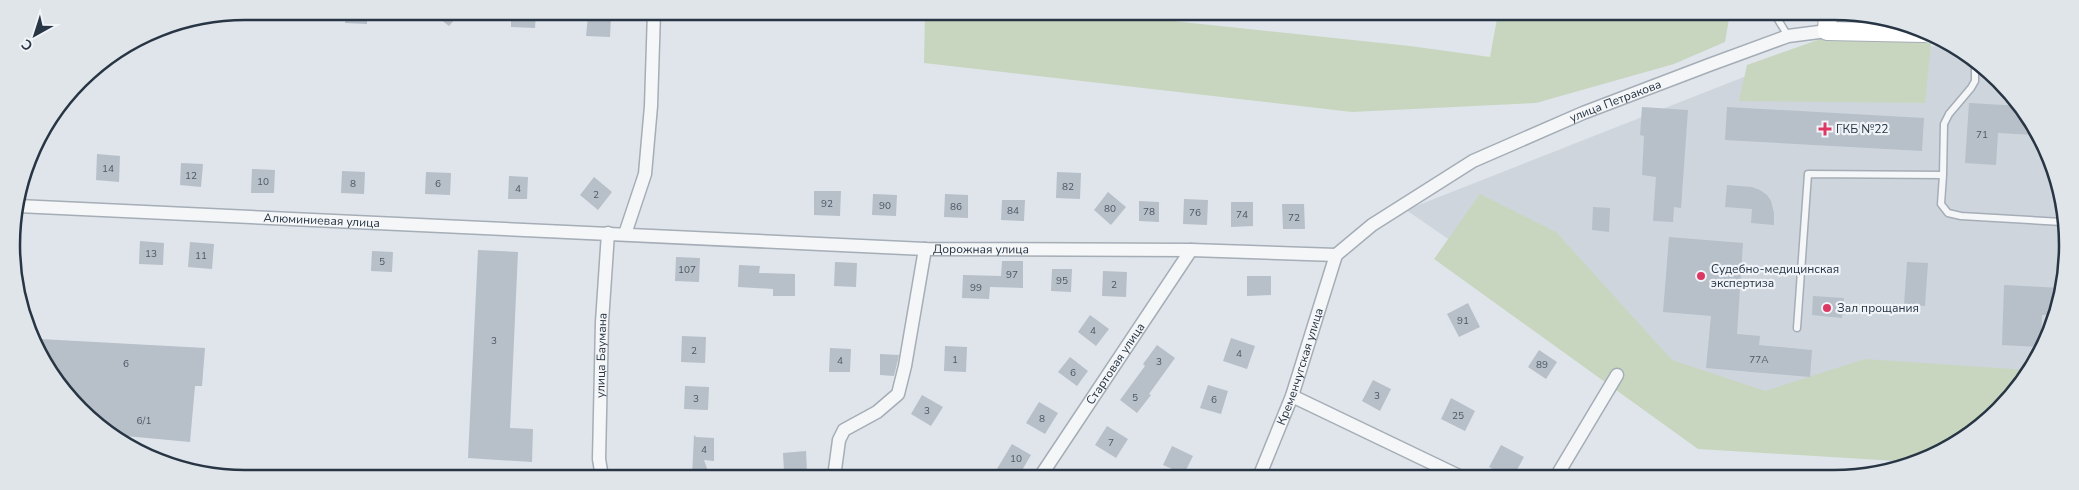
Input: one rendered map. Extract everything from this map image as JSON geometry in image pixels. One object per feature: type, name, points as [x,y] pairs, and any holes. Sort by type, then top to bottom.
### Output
[{"type":"street","points":[[625,234],[645,174],[651,106],[654,20]]},
{"type":"street","name":"улица Петракова","points":[[1336,255],[1372,224],[1473,161],[1583,113],[1827,22],[1905,32]]},
{"type":"street","name":"Алюминиевая улица","points":[[23,206],[625,234]]},
{"type":"street","name":"улица Баумана","points":[[600,470],[598,460],[601,352],[608,232]]},
{"type":"street","name":"Дорожная улица","points":[[625,234],[925,249],[1191,250],[1336,255]]},
{"type":"street","points":[[835,470],[839,440],[844,430],[877,412],[898,394],[905,366],[925,249]]},
{"type":"street","name":"Стартовая улица","points":[[1045,470],[1191,250]]},
{"type":"street","name":"Кременчугская улица","points":[[1262,470],[1292,396],[1336,255]]},
{"type":"street","points":[[1560,470],[1616,374]]},
{"type":"street","points":[[1292,396],[1446,470]]},
{"type":"lane","points":[[1778,20],[1788,36]]},
{"type":"lane","points":[[1976,70],[1975,81],[1971,88],[1949,114],[1944,124],[1941,204],[1948,213],[1961,216],[2058,222]]},
{"type":"lane","points":[[1797,328],[1808,174],[1943,175]]},
{"type":"shaded area","points":[[1830,43],[1940,46],[1971,66],[1993,86],[2013,108],[2036,145],[2055,201],[2059,230],[2059,260],[2055,289],[2036,345],[2013,382],[1985,411],[1725,429],[1406,210]]},
{"type":"green space","points":[[925,20],[1164,20],[1410,46],[1490,57],[1497,20],[1729,20],[1725,42],[1674,64],[1536,103],[1352,112],[924,63]]},
{"type":"green space","points":[[1826,37],[1931,43],[1925,103],[1739,101],[1747,65]]},
{"type":"green space","points":[[1480,194],[1556,232],[1672,360],[1765,391],[1865,359],[2021,370],[1993,404],[1971,424],[1934,447],[1896,461],[1698,449],[1434,259]]},
{"type":"building","points":[[345,20],[367,20],[367,24],[345,23]]},
{"type":"building","points":[[441,20],[454,20],[449,26]]},
{"type":"building","points":[[511,20],[536,20],[535,28],[511,27]]},
{"type":"building","points":[[588,20],[611,20],[610,37],[586,36]]},
{"type":"building","points":[[1969,103],[2011,105],[2030,135],[1998,133],[1996,165],[1965,163]]},
{"type":"building","points":[[1642,107],[1688,110],[1681,208],[1674,207],[1673,222],[1653,221],[1656,177],[1642,175],[1644,136],[1640,135]]},
{"type":"building","name":"ГКБ №22","points":[[1727,107],[1924,118],[1922,151],[1725,140]]},
{"type":"building","points":[[97,154],[120,156],[119,182],[96,180]]},
{"type":"building","points":[[181,163],[203,164],[201,187],[180,185]]},
{"type":"building","points":[[252,169],[275,170],[274,193],[251,193]]},
{"type":"building","points":[[342,171],[365,172],[364,194],[341,193]]},
{"type":"building","points":[[426,172],[451,173],[450,195],[425,194]]},
{"type":"building","points":[[1057,172],[1081,173],[1080,199],[1056,198]]},
{"type":"building","points":[[509,176],[528,177],[527,199],[508,199]]},
{"type":"building","points":[[594,177],[612,192],[598,210],[580,195]]},
{"type":"building","points":[[1727,185],[1752,187],[1767,195],[1771,201],[1774,213],[1774,225],[1751,223],[1752,209],[1725,207]]},
{"type":"building","points":[[814,191],[841,191],[840,216],[814,215]]},
{"type":"building","points":[[1108,192],[1126,207],[1111,225],[1094,210]]},
{"type":"building","points":[[873,194],[897,195],[896,216],[872,215]]},
{"type":"building","points":[[945,194],[968,195],[968,218],[944,217]]},
{"type":"building","points":[[1184,199],[1208,200],[1207,225],[1183,224]]},
{"type":"building","points":[[1002,200],[1025,200],[1024,221],[1001,220]]},
{"type":"building","points":[[1139,201],[1159,202],[1159,222],[1139,221]]},
{"type":"building","points":[[1231,202],[1253,202],[1253,226],[1231,227]]},
{"type":"building","points":[[1282,204],[1304,204],[1305,229],[1283,229]]},
{"type":"building","points":[[1593,207],[1610,208],[1609,232],[1592,230]]},
{"type":"building","points":[[1669,237],[1743,243],[1737,334],[1760,336],[1759,345],[1812,350],[1810,377],[1706,368],[1711,316],[1663,312]]},
{"type":"building","points":[[140,241],[164,243],[163,265],[139,264]]},
{"type":"building","points":[[190,242],[214,244],[212,269],[188,267]]},
{"type":"building","points":[[478,250],[518,252],[510,428],[533,429],[532,462],[468,458]]},
{"type":"building","points":[[372,251],[393,252],[392,272],[371,271]]},
{"type":"building","points":[[676,257],[700,258],[699,282],[675,281]]},
{"type":"building","points":[[1002,261],[1023,261],[1023,288],[990,287],[989,299],[962,298],[963,275],[1001,276]]},
{"type":"building","points":[[835,262],[857,263],[856,287],[834,286]]},
{"type":"building","points":[[1907,262],[1928,263],[1925,306],[1904,304]]},
{"type":"building","points":[[739,265],[760,266],[759,273],[795,274],[795,296],[773,296],[773,289],[738,287]]},
{"type":"building","points":[[1052,269],[1072,269],[1071,292],[1051,291]]},
{"type":"building","points":[[1103,271],[1127,272],[1126,297],[1102,296]]},
{"type":"building","points":[[1247,276],[1271,276],[1271,295],[1247,296]]},
{"type":"building","points":[[2004,285],[2055,288],[2048,315],[2042,315],[2041,332],[2035,347],[2002,345]]},
{"type":"building","points":[[1813,296],[1844,298],[1842,318],[1812,315]]},
{"type":"building","points":[[1468,303],[1480,327],[1459,337],[1447,314]]},
{"type":"building","points":[[1090,315],[1109,329],[1096,346],[1078,332]]},
{"type":"building","points":[[682,336],[706,337],[705,363],[681,362]]},
{"type":"building","points":[[1231,338],[1255,346],[1247,369],[1223,361]]},
{"type":"building","points":[[40,339],[205,348],[202,386],[195,386],[190,442],[126,436],[108,424],[66,382]]},
{"type":"building","points":[[1157,345],[1175,358],[1137,413],[1120,400],[1145,366],[1143,364]]},
{"type":"building","points":[[945,346],[967,347],[966,372],[944,371]]},
{"type":"building","points":[[830,348],[851,349],[850,372],[829,372]]},
{"type":"building","points":[[1539,350],[1557,362],[1546,379],[1528,367]]},
{"type":"building","points":[[880,354],[899,355],[894,376],[880,375]]},
{"type":"building","points":[[1070,357],[1088,371],[1077,386],[1058,372]]},
{"type":"building","points":[[1373,380],[1391,389],[1380,411],[1362,401]]},
{"type":"building","points":[[1208,385],[1228,391],[1221,414],[1200,408]]},
{"type":"building","points":[[685,386],[709,387],[708,410],[684,409]]},
{"type":"building","points":[[922,395],[943,407],[931,426],[911,414]]},
{"type":"building","points":[[1451,398],[1475,411],[1465,431],[1441,419]]},
{"type":"building","points":[[1039,402],[1058,413],[1045,434],[1026,423]]},
{"type":"building","points":[[1107,426],[1128,439],[1116,458],[1095,445]]},
{"type":"building","points":[[694,435],[696,437],[714,438],[714,461],[704,460],[708,470],[692,470]]},
{"type":"building","points":[[1012,444],[1031,455],[1022,470],[996,470]]},
{"type":"building","points":[[1501,445],[1524,457],[1517,470],[1495,470],[1489,467]]},
{"type":"building","points":[[1172,446],[1193,456],[1186,470],[1175,470],[1163,465]]},
{"type":"building","points":[[806,451],[807,470],[784,470],[783,453]]},
{"type":"place","name":"ГКБ №22","points":[[1825,129]]},
{"type":"place","name":"Судебно-медицинская экспертиза","points":[[1701,276]]},
{"type":"place","name":"Зал прощания","points":[[1827,308]]}]
